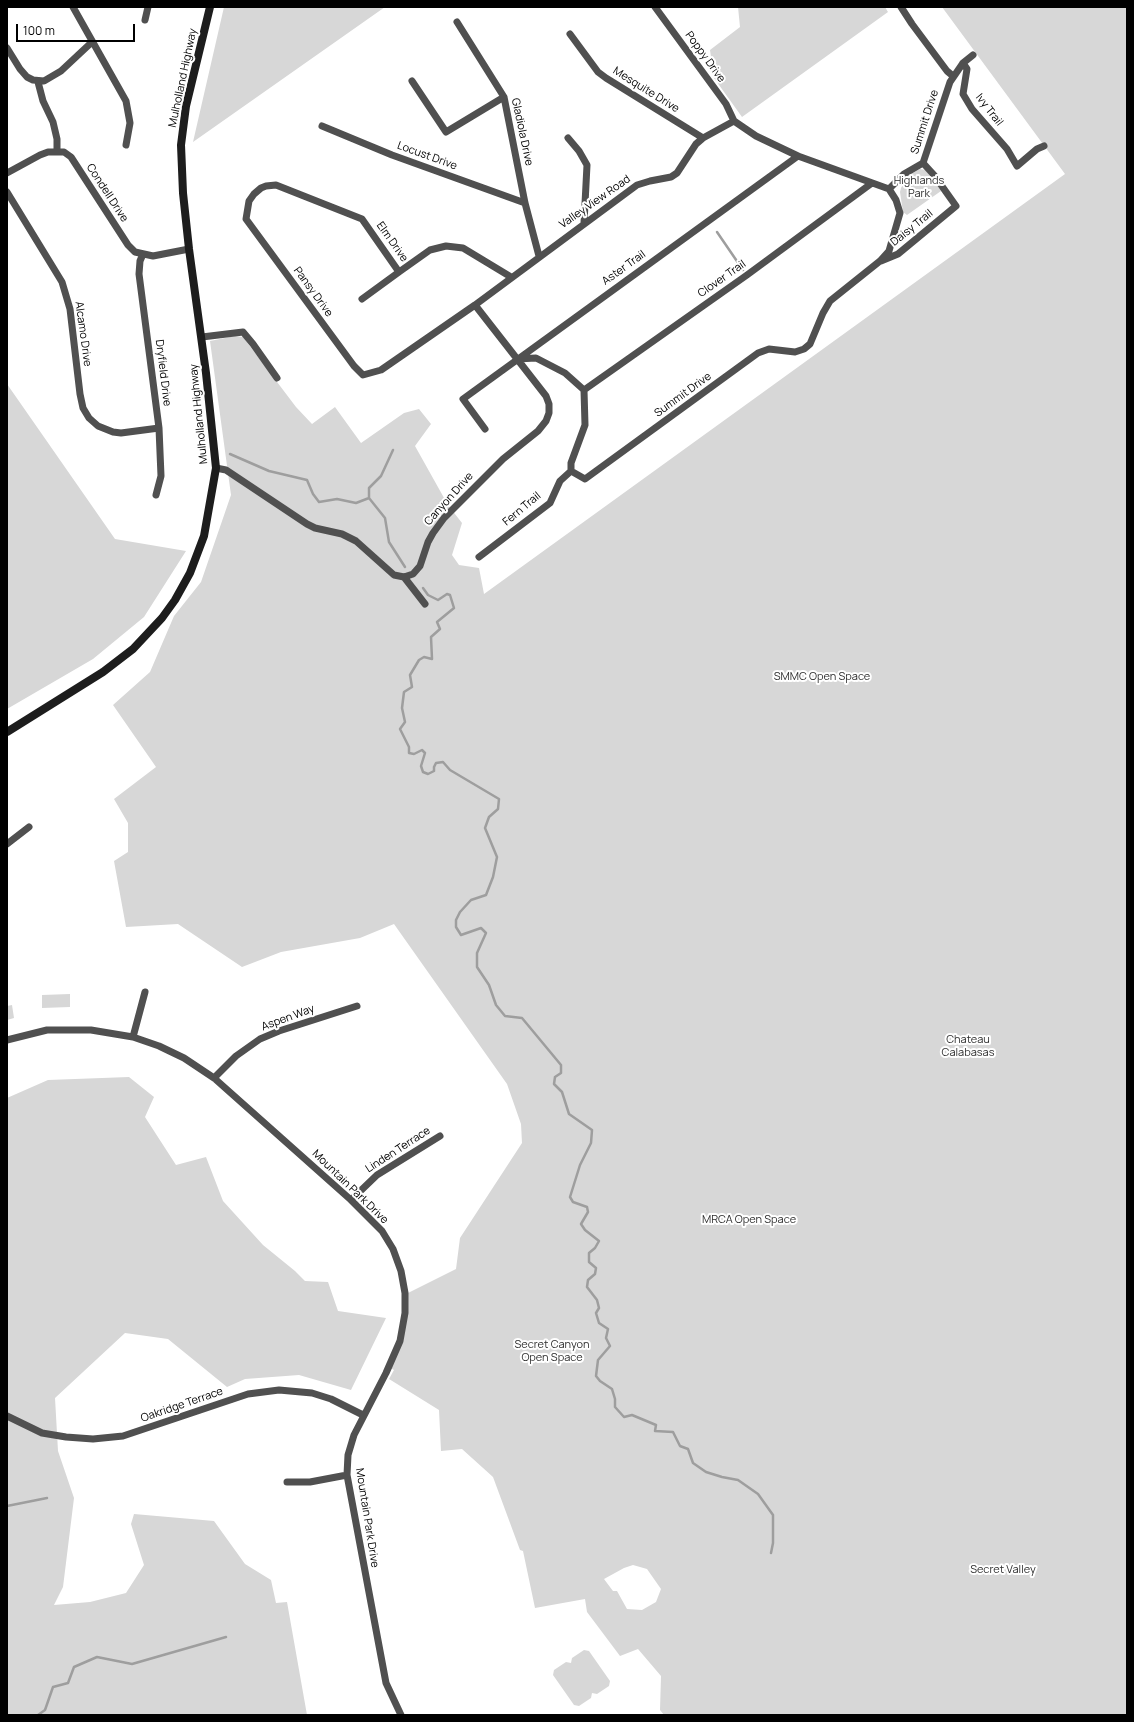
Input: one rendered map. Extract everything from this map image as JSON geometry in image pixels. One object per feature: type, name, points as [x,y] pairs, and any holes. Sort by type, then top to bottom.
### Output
[{"type":"main road","name":"Mulholland Highway","points":[[7,732],[103,672],[133,649],[162,618],[185,584],[200,548],[207,522],[216,468],[202,337],[189,249],[183,193],[181,145],[186,106],[210,7]]},
{"type":"street","points":[[73,7],[126,101],[130,123],[126,145]]},
{"type":"street","points":[[145,20],[148,7]]},
{"type":"street","name":"Poppy Drive","points":[[655,7],[726,104],[734,121]]},
{"type":"street","points":[[901,7],[942,65],[953,76]]},
{"type":"street","name":"Gladiola Drive","points":[[457,22],[504,96],[525,203],[539,256]]},
{"type":"street","name":"Mesquite Drive","points":[[570,34],[598,72],[703,138]]},
{"type":"street","points":[[7,48],[20,69],[27,77],[38,82],[51,78],[92,42]]},
{"type":"street","name":"Summit Drive","points":[[571,471],[582,478],[587,478],[758,353],[769,349],[795,352],[804,349],[810,344],[823,313],[830,301],[880,262],[889,251],[900,213],[896,200],[889,189],[904,174],[923,163],[953,76],[963,63],[973,55]]},
{"type":"street","name":"Ivy Trail","points":[[963,63],[967,69],[963,94],[972,109],[1018,166],[1037,149],[1044,146]]},
{"type":"street","points":[[412,81],[446,132],[504,96]]},
{"type":"street","points":[[7,173],[40,155],[57,151],[53,122],[43,101],[38,82]]},
{"type":"street","points":[[734,121],[756,136],[798,156],[889,189]]},
{"type":"street","name":"Valley View Road","points":[[364,375],[381,370],[475,305],[539,256],[637,185],[650,180],[671,177],[677,173],[696,144],[703,138],[734,121]]},
{"type":"street","name":"Locust Drive","points":[[322,126],[392,155],[525,203]]},
{"type":"street","points":[[568,138],[579,151],[587,165],[584,223]]},
{"type":"street","name":"Condell Drive","points":[[57,151],[64,152],[71,157],[128,245],[135,252],[143,254]]},
{"type":"street","name":"Aster Trail","points":[[485,430],[463,399],[798,156]]},
{"type":"street","name":"Daisy Trail","points":[[880,262],[898,254],[956,206],[934,175],[923,163]]},
{"type":"street","name":"Clover Trail","points":[[584,390],[747,275],[872,183]]},
{"type":"street","name":"Elm Drive","points":[[246,219],[249,201],[254,194],[266,186],[276,185],[362,219],[399,272],[430,250],[446,246],[463,248],[511,277]]},
{"type":"street","name":"Alcamo Drive","points":[[7,192],[62,282],[70,309],[80,394],[83,408],[89,418],[98,426],[112,432],[121,433],[159,428]]},
{"type":"street","name":"Pansy Drive","points":[[246,219],[354,366],[364,375]]},
{"type":"street","points":[[143,254],[154,256],[189,249]]},
{"type":"street","name":"Dryfield Drive","points":[[143,254],[140,261],[139,274],[159,428],[161,476],[156,495]]},
{"type":"street","points":[[362,298],[399,272]]},
{"type":"street","name":"Canyon Drive","points":[[404,577],[413,574],[420,566],[428,542],[444,518],[503,459],[538,431],[546,422],[549,413],[549,404],[546,396],[475,305]]},
{"type":"street","points":[[202,337],[243,332],[277,378]]},
{"type":"street","points":[[517,359],[536,358],[565,373],[584,390],[585,425],[571,463],[571,471]]},
{"type":"street","points":[[216,468],[226,470],[307,524],[315,528],[342,534],[356,541],[390,572],[399,577],[404,577],[425,604]]},
{"type":"street","name":"Fern Trail","points":[[479,557],[550,503],[560,481],[571,471]]},
{"type":"street","points":[[7,844],[29,827]]},
{"type":"street","points":[[133,1037],[146,992]]},
{"type":"street","name":"Aspen Way","points":[[214,1078],[236,1056],[260,1039],[279,1031],[357,1006]]},
{"type":"street","name":"Mountain Park Drive","points":[[7,1040],[47,1030],[91,1030],[133,1037],[159,1046],[184,1058],[214,1078],[351,1200],[382,1231],[393,1249],[401,1271],[404,1293],[405,1313],[400,1341],[386,1373],[354,1435],[350,1448],[347,1475],[386,1683],[401,1715]]},
{"type":"street","name":"Linden Terrace","points":[[351,1200],[377,1175],[440,1136]]},
{"type":"street","name":"Oakridge Terrace","points":[[7,1416],[42,1432],[66,1437],[93,1439],[124,1436],[248,1394],[279,1390],[312,1393],[330,1399],[363,1415]]},
{"type":"street","points":[[286,1482],[310,1482],[347,1475]]},
{"type":"green space","points":[[224,7],[385,7],[193,142]]},
{"type":"green space","points":[[738,7],[885,7],[888,12],[742,117],[714,78],[710,50],[740,27]]},
{"type":"green space","points":[[942,7],[1127,7],[1127,1715],[664,1715],[660,1710],[661,1676],[638,1649],[620,1656],[587,1612],[585,1599],[535,1608],[523,1551],[520,1550],[493,1477],[462,1449],[441,1451],[439,1410],[389,1379],[394,1370],[387,1366],[394,1352],[408,1293],[456,1269],[460,1238],[522,1143],[521,1124],[507,1084],[394,924],[360,938],[281,952],[242,967],[178,924],[126,927],[114,861],[128,852],[128,823],[114,799],[156,767],[113,705],[150,672],[174,616],[201,582],[231,495],[210,341],[235,336],[243,337],[296,407],[312,424],[335,407],[361,443],[404,413],[419,409],[431,424],[415,446],[448,505],[462,523],[452,555],[459,565],[479,568],[484,594],[1065,174]],"holes":[[[633,1565],[647,1569],[661,1589],[656,1602],[642,1610],[627,1609],[617,1591],[613,1591],[604,1579],[624,1568]]]},
{"type":"green space","name":"Highlands Park","points":[[920,169],[926,170],[941,191],[907,215],[903,212],[900,192],[901,188],[907,176]]},
{"type":"green space","points":[[7,384],[115,539],[186,551],[144,617],[93,659],[7,709]]},
{"type":"green space","points":[[70,994],[70,1007],[42,1008],[42,995]]},
{"type":"green space","points":[[12,1005],[14,1018],[7,1020],[7,1006]]},
{"type":"green space","points":[[129,1077],[154,1097],[145,1117],[176,1165],[206,1157],[223,1201],[263,1245],[305,1281],[328,1282],[338,1311],[386,1318],[351,1390],[299,1375],[245,1379],[227,1387],[168,1339],[125,1333],[55,1398],[58,1451],[74,1498],[63,1587],[54,1605],[90,1602],[126,1593],[144,1565],[131,1524],[134,1514],[214,1521],[245,1564],[271,1580],[276,1603],[287,1602],[307,1715],[7,1715],[7,1098],[48,1080]]},
{"type":"green space","points":[[584,1650],[589,1651],[610,1681],[609,1686],[597,1694],[592,1693],[591,1698],[579,1706],[574,1705],[553,1675],[554,1670],[566,1662],[571,1663],[572,1658]]},
{"type":"waterway","points":[[717,232],[743,270]]},
{"type":"waterway","points":[[369,498],[369,488],[381,476],[393,450]]},
{"type":"waterway","points":[[230,454],[269,471],[307,480],[313,494],[319,502],[337,499],[356,503],[369,498],[385,518],[389,542],[405,567]]},
{"type":"waterway","points":[[423,588],[428,595],[438,600],[447,594],[450,595],[454,608],[437,622],[440,629],[431,637],[432,659],[424,657],[419,660],[410,675],[412,687],[404,692],[402,708],[405,722],[400,729],[409,747],[409,753],[414,754],[422,750],[425,753],[421,766],[423,772],[428,774],[434,771],[436,763],[443,762],[450,770],[499,799],[498,809],[489,817],[485,828],[497,857],[493,877],[486,895],[471,900],[460,912],[456,920],[456,927],[461,935],[481,928],[486,933],[477,953],[477,967],[489,985],[496,1005],[505,1016],[522,1018],[561,1065],[561,1073],[555,1077],[554,1084],[562,1092],[569,1114],[592,1130],[591,1143],[580,1165],[570,1197],[573,1202],[587,1207],[588,1212],[581,1224],[585,1230],[599,1241],[595,1248],[589,1253],[589,1262],[596,1268],[595,1274],[588,1280],[587,1287],[597,1300],[599,1308],[596,1313],[599,1323],[608,1329],[606,1338],[610,1346],[598,1360],[596,1376],[600,1381],[612,1389],[615,1399],[615,1407],[624,1417],[632,1415],[656,1425],[655,1431],[673,1432],[680,1446],[688,1449],[693,1463],[706,1472],[738,1480],[758,1494],[773,1515],[773,1543],[771,1553]]},
{"type":"waterway","points":[[7,1506],[47,1498]]},
{"type":"waterway","points":[[38,1715],[45,1710],[53,1687],[68,1683],[74,1667],[97,1657],[132,1664],[226,1637]]},
{"type":"park label","name":"SMMC Open Space","points":[[822,677]]},
{"type":"park label","name":"Chateau Calabasas","points":[[968,1046]]},
{"type":"park label","name":"MRCA Open Space","points":[[749,1220]]},
{"type":"park label","name":"Secret Canyon Open Space","points":[[552,1351]]},
{"type":"park label","name":"Secret Valley","points":[[1003,1570]]}]
